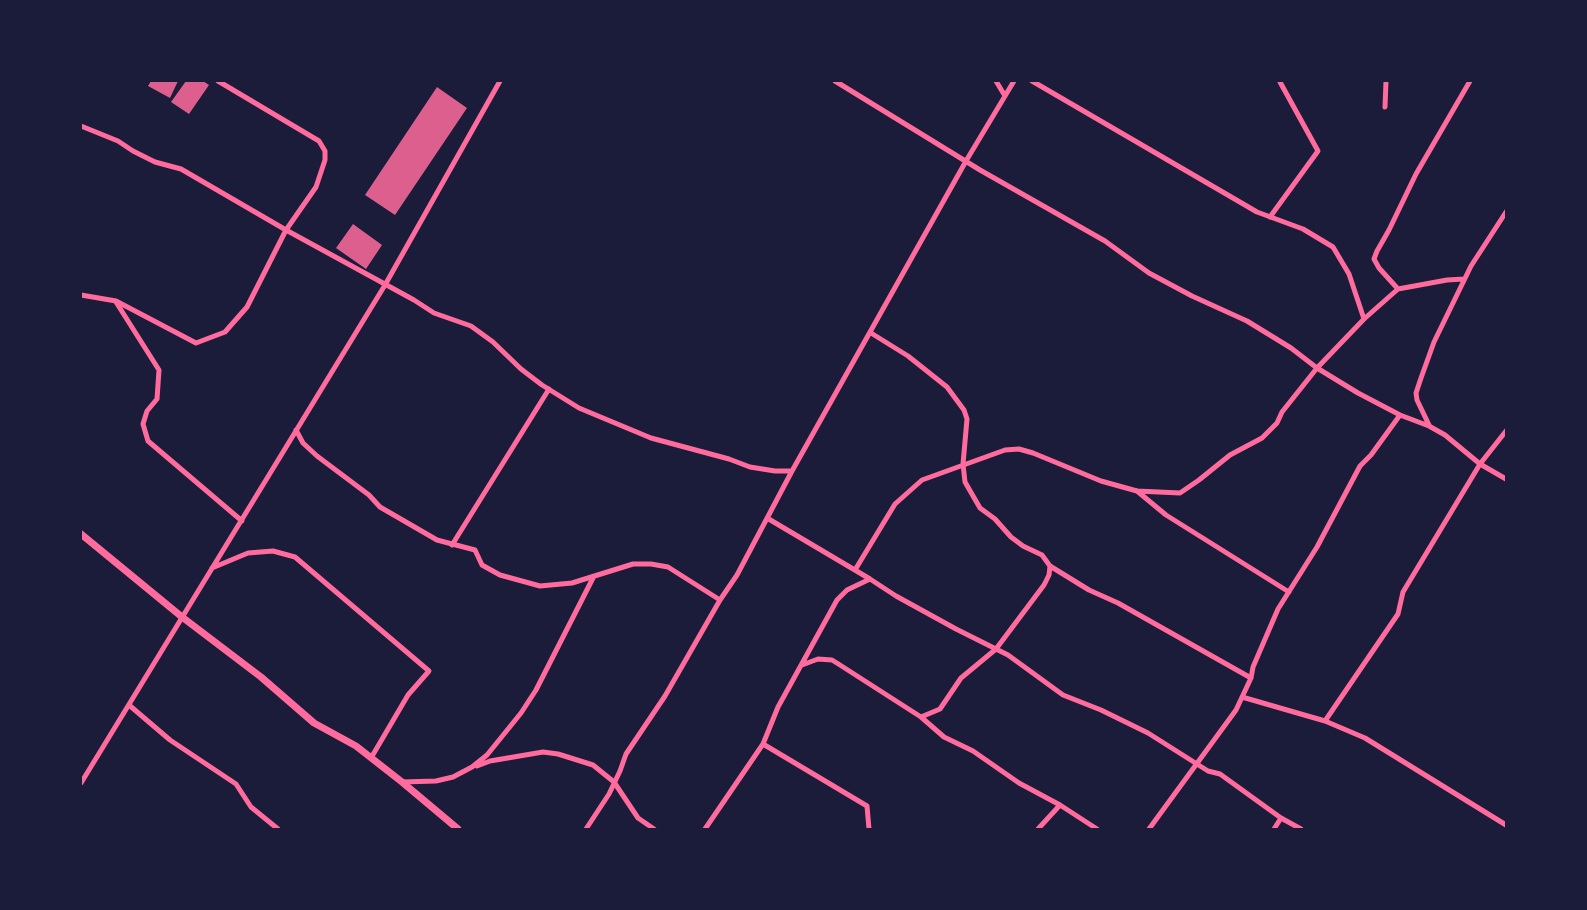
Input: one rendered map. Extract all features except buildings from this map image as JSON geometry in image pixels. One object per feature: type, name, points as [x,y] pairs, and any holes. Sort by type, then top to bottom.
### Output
[{"type":"street","points":[[81,295],[116,301],[196,343],[225,332],[247,306],[286,230],[316,187],[325,160],[323,147],[319,141],[218,81]]},
{"type":"street","points":[[81,783],[385,285],[500,81]]},
{"type":"street","points":[[835,81],[966,161],[1105,241],[1149,273],[1247,321],[1292,348],[1317,368],[1358,393],[1445,435],[1480,464],[1506,479]]},
{"type":"street","points":[[996,81],[1005,96]]},
{"type":"street","points":[[586,829],[609,794],[626,754],[665,696],[720,600],[737,575],[792,471],[966,161],[1014,81]]},
{"type":"street","points":[[1032,81],[1257,212],[1303,229],[1333,247],[1349,274],[1364,319]]},
{"type":"street","points":[[1270,217],[1318,151],[1279,81]]},
{"type":"street","points":[[1386,81],[1386,107]]},
{"type":"street","points":[[1398,289],[1374,259],[1416,174],[1470,81]]},
{"type":"street","points":[[81,126],[118,141],[154,162],[181,169],[434,313],[462,322],[481,332],[521,369],[579,408],[651,438],[729,459],[759,470],[792,471]]},
{"type":"street","points":[[1429,426],[1416,393],[1434,342],[1464,279],[1506,212]]},
{"type":"street","points":[[855,570],[895,504],[922,480],[1005,450],[1019,449],[1033,453],[1101,481],[1137,491],[1180,493],[1230,455],[1262,438],[1277,423],[1282,412],[1317,368],[1364,319],[1398,289],[1464,279]]},
{"type":"street","points":[[116,301],[159,369],[158,399],[147,411],[143,424],[148,441],[242,521]]},
{"type":"street","points":[[871,333],[908,356],[947,387],[964,410],[967,419],[963,464],[965,482],[980,508],[995,519],[1011,537],[1042,555],[1050,566],[1089,590],[1118,603],[1251,678]]},
{"type":"street","points":[[452,545],[549,389]]},
{"type":"street","points":[[1149,829],[1236,710],[1278,609],[1317,547],[1360,466],[1371,455],[1400,414]]},
{"type":"street","points":[[296,430],[303,443],[317,456],[369,495],[381,507],[437,540],[476,550],[482,565],[500,575],[540,586],[572,583],[633,564],[651,564],[668,567],[720,600]]},
{"type":"street","points":[[1326,721],[1398,614],[1403,592],[1480,464],[1506,431]]},
{"type":"street","points":[[1137,491],[1166,515],[1288,592]]},
{"type":"street","points":[[767,518],[896,596],[1008,655],[1063,695],[1101,710],[1148,733],[1208,771],[1231,780],[1281,818],[1301,829]]},
{"type":"street","points":[[81,534],[182,617],[261,677],[314,723],[356,746],[458,829]]},
{"type":"street","points":[[211,569],[248,553],[273,551],[295,557],[429,671],[408,695],[371,758]]},
{"type":"street","points":[[921,717],[940,709],[961,678],[996,649],[1044,585],[1050,566]]},
{"type":"street","points":[[472,767],[487,755],[504,735],[536,690],[594,576]]},
{"type":"street","points":[[705,829],[763,744],[771,722],[837,600],[847,590],[870,579]]},
{"type":"street","points":[[802,665],[818,659],[832,660],[921,717],[944,737],[973,751],[1019,783],[1060,805],[1097,829]]},
{"type":"street","points":[[1242,698],[1326,721],[1365,738],[1506,825]]},
{"type":"street","points":[[129,705],[170,740],[236,784],[251,807],[278,829]]},
{"type":"street","points":[[763,744],[867,806],[869,829]]},
{"type":"street","points":[[402,782],[436,781],[453,777],[490,761],[543,752],[558,754],[592,765],[614,782],[638,818],[654,829]]},
{"type":"street","points":[[1038,829],[1060,805]]},
{"type":"street","points":[[1274,829],[1281,818]]}]
